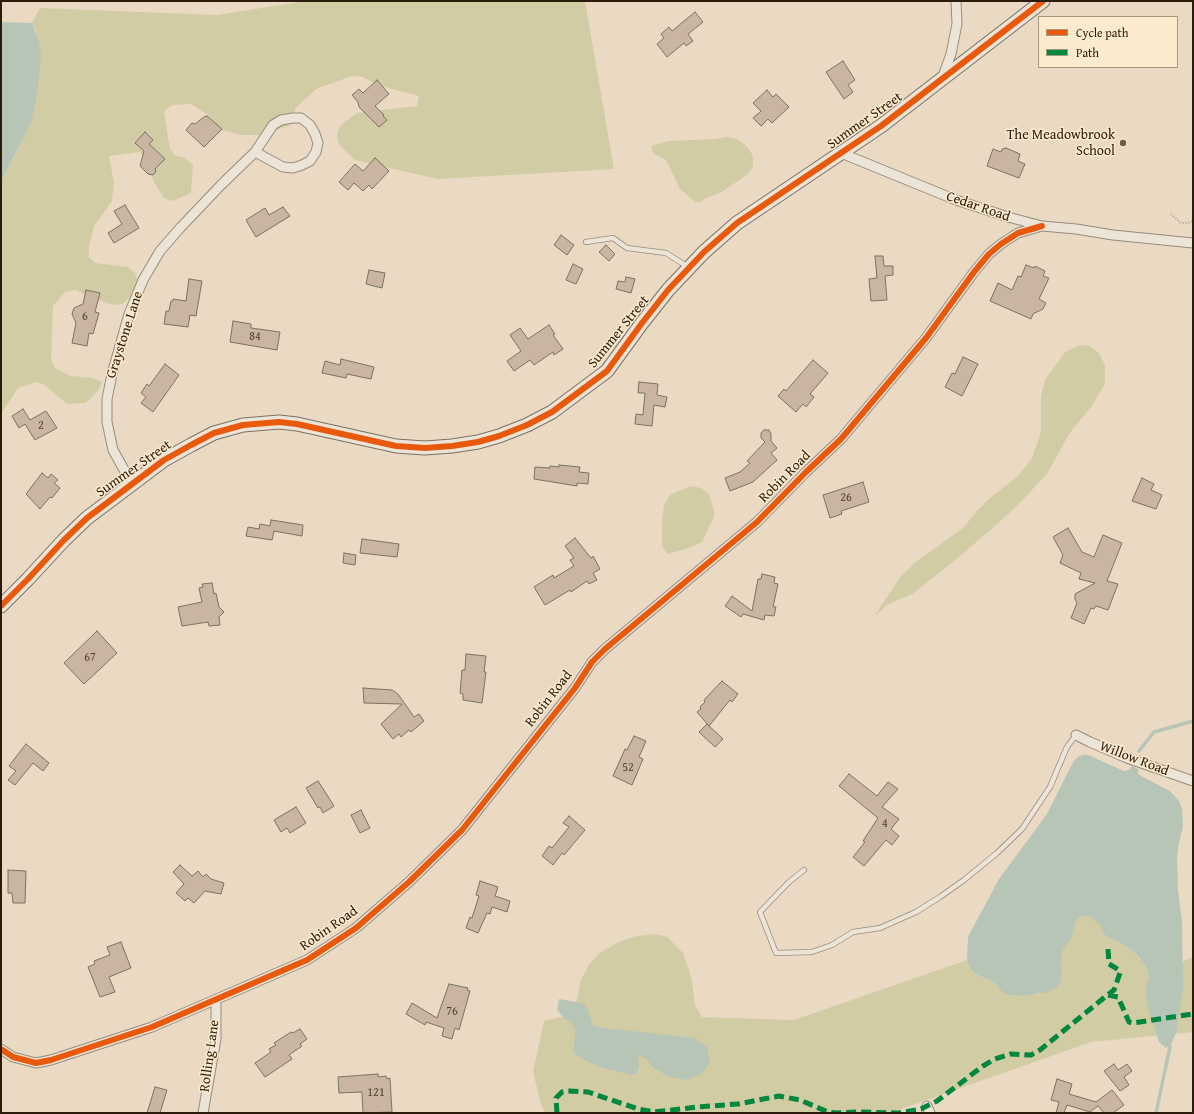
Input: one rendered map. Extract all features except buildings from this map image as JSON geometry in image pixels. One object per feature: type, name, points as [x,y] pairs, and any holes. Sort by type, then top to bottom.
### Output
[{"type":"street","points":[[942,79],[951,54],[957,24],[956,1]]},
{"type":"street","name":"Summer Street","points":[[1,606],[87,518],[164,460],[202,439],[221,431],[243,425],[279,422],[297,424],[396,446],[425,448],[478,442],[500,436],[527,425],[552,412],[607,371],[668,290],[704,252],[738,223],[881,126],[1043,1]]},
{"type":"street","name":"Graystone Lane","points":[[132,484],[113,450],[107,422],[107,399],[112,374],[129,314],[143,280],[160,252],[181,227],[255,152],[273,125],[281,120],[301,118],[310,125],[316,134],[318,143],[316,152],[310,160],[293,168],[283,167],[255,152]]},
{"type":"street","name":"Cedar Road","points":[[841,153],[956,200],[1008,217],[1042,226],[1076,228],[1113,235],[1193,243]]},
{"type":"street","name":"Robin Road","points":[[1,1049],[13,1058],[36,1063],[51,1060],[152,1027],[307,960],[356,928],[409,882],[462,830],[575,688],[592,662],[605,649],[757,522],[841,439],[926,338],[989,254],[1018,233],[1042,226]]},
{"type":"street","name":"Willow Road","points":[[1076,734],[1090,742],[1127,758],[1193,781]]},
{"type":"street","name":"Rolling Lane","points":[[203,1113],[216,1039],[216,1000]]},
{"type":"lane","points":[[586,242],[613,238],[626,248],[640,251],[666,253],[689,268]]},
{"type":"lane","points":[[804,870],[789,882],[760,912],[776,954],[812,952],[832,945],[853,932],[880,928],[916,912],[958,884],[997,853],[1022,829],[1050,787],[1067,747],[1076,734]]},
{"type":"path","points":[[1171,214],[1181,223],[1193,221]]},
{"type":"shaded area","points":[[306,1],[585,1],[614,169],[438,179],[355,160],[339,145],[337,134],[341,125],[357,113],[417,106],[419,96],[381,86],[362,77],[352,76],[316,89],[295,109],[289,126],[260,135],[241,135],[222,130],[208,115],[191,104],[172,105],[164,112],[170,149],[176,156],[185,158],[193,165],[191,193],[173,201],[164,198],[154,182],[146,159],[140,152],[109,156],[114,183],[112,201],[94,226],[89,245],[89,257],[95,263],[128,267],[135,273],[138,282],[135,292],[122,304],[112,305],[75,290],[65,292],[53,306],[51,360],[55,368],[71,376],[93,378],[102,382],[99,389],[86,403],[67,404],[45,385],[36,382],[18,388],[1,414],[1,182],[19,148],[36,31],[32,23],[40,8],[217,15]]},
{"type":"shaded area","points":[[1,22],[32,23],[39,42],[41,55],[37,95],[31,123],[1,182]]},
{"type":"shaded area","points":[[727,137],[737,139],[749,149],[753,156],[753,167],[748,174],[722,192],[704,199],[701,202],[695,202],[680,189],[666,160],[653,153],[651,146],[668,141]]},
{"type":"shaded area","points":[[1088,345],[1099,353],[1105,366],[1105,384],[1091,407],[1069,434],[1047,474],[1015,508],[964,553],[914,593],[887,605],[874,617],[901,576],[917,561],[963,528],[991,497],[1018,476],[1032,458],[1041,432],[1041,396],[1045,380],[1065,352],[1079,346]]},
{"type":"shaded area","points":[[690,486],[701,488],[709,494],[715,514],[702,542],[686,549],[667,554],[662,545],[664,505],[670,495]]},
{"type":"shaded area","points":[[1088,755],[1124,771],[1129,770],[1132,766],[1138,769],[1138,774],[1170,791],[1179,801],[1182,808],[1183,826],[1177,856],[1178,889],[1182,922],[1183,990],[1176,1033],[1172,1042],[1166,1048],[1159,1042],[1149,1011],[1146,997],[1146,986],[1149,977],[1144,963],[1126,946],[1103,933],[1101,926],[1090,916],[1078,918],[1075,923],[1072,937],[1063,950],[1060,983],[1055,989],[1048,992],[1024,996],[1008,995],[1001,991],[990,980],[975,974],[970,968],[967,960],[968,937],[999,879],[1047,814],[1073,762],[1078,757]]},
{"type":"shaded area","points":[[1090,916],[1096,920],[1117,942],[1126,946],[1136,954],[1139,959],[1182,962],[1193,957],[1193,1032],[1091,1042],[890,1113],[545,1113],[541,1104],[533,1072],[544,1021],[574,1014],[581,979],[589,965],[599,953],[619,942],[636,936],[655,934],[667,937],[683,953],[691,976],[695,1005],[702,1017],[794,1020],[967,960],[970,968],[975,974],[990,980],[1001,991],[1016,996],[1040,994],[1062,974],[1061,962],[1063,950],[1072,937],[1075,923],[1078,918]]},
{"type":"shaded area","points":[[559,999],[583,1003],[588,1009],[592,1025],[604,1028],[694,1038],[707,1047],[710,1063],[700,1075],[687,1080],[669,1077],[654,1068],[646,1059],[638,1054],[639,1067],[636,1074],[632,1075],[602,1068],[574,1053],[575,1028],[571,1022],[565,1019],[557,1010]]},
{"type":"waterway","points":[[1139,751],[1154,732],[1193,721]]},
{"type":"waterway","points":[[1156,1113],[1170,1047],[1169,1042]]},
{"type":"marked path","points":[[557,1113],[556,1098],[562,1092],[567,1091],[588,1092],[638,1109],[654,1112],[738,1104],[779,1096],[800,1100],[828,1112],[837,1113],[898,1113],[921,1109],[937,1101],[983,1066],[995,1059],[1010,1054],[1031,1055],[1040,1050],[1114,990],[1120,973],[1119,970],[1109,964],[1108,949]]},
{"type":"marked path","points":[[1108,995],[1118,997],[1129,1022],[1133,1023],[1193,1014]]},
{"type":"cycle path","points":[[1,606],[87,518],[164,460],[214,433],[243,425],[279,422],[297,424],[396,446],[425,448],[478,442],[499,436],[527,425],[552,412],[607,371],[668,290],[704,252],[737,223],[881,126],[1043,1]]},
{"type":"cycle path","points":[[1,1049],[13,1057],[36,1063],[51,1060],[152,1027],[307,960],[356,928],[409,882],[462,830],[575,688],[592,662],[605,649],[757,522],[841,439],[926,338],[989,254],[1018,233],[1042,226]]},
{"type":"place","name":"The Meadowbrook School","points":[[1123,143]]}]
